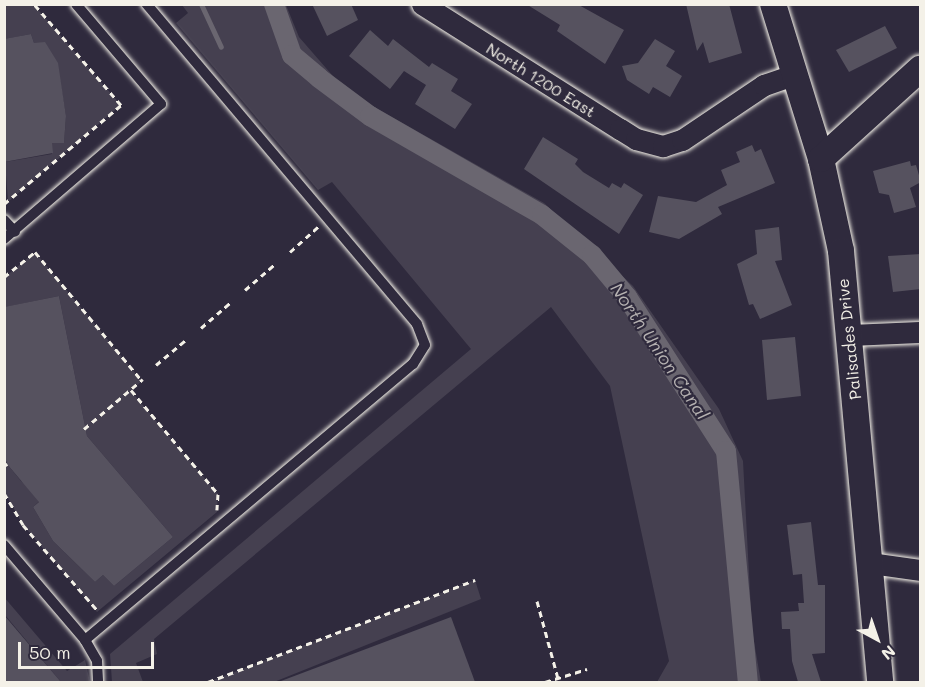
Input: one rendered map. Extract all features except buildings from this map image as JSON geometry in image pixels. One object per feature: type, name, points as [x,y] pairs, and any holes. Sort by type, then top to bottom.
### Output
[{"type":"street","name":"North 1200 East","points":[[422,4],[636,139],[663,146],[681,140],[764,85],[793,75]]},
{"type":"street","name":"Palisades Drive","points":[[773,4],[793,75],[821,159],[841,251],[871,562],[880,682]]},
{"type":"street","points":[[821,159],[921,69]]},
{"type":"street","points":[[849,335],[921,332]]},
{"type":"street","points":[[871,562],[921,570]]},
{"type":"lane","points":[[4,240],[161,104],[76,4]]},
{"type":"lane","points":[[85,640],[413,364],[425,345],[417,324],[147,4]]},
{"type":"lane","points":[[4,220],[15,232]]},
{"type":"lane","points":[[4,545],[85,640],[96,661],[98,682]]},
{"type":"path","points":[[4,204],[121,105],[34,4]]},
{"type":"path","points":[[290,252],[320,226]]},
{"type":"path","points":[[4,277],[35,252],[142,380],[84,429]]},
{"type":"path","points":[[245,290],[275,264]]},
{"type":"path","points":[[201,328],[231,302]]},
{"type":"path","points":[[156,365],[186,340]]},
{"type":"path","points":[[131,390],[218,494],[217,512]]},
{"type":"path","points":[[4,493],[23,525],[97,612],[106,604]]},
{"type":"path","points":[[208,682],[475,580]]},
{"type":"path","points":[[537,601],[559,682]]},
{"type":"path","points":[[545,682],[587,669]]},
{"type":"shaded area","points":[[5,5],[34,5],[121,105],[8,202],[5,162],[52,154],[52,143],[64,142],[66,116],[57,63],[34,43],[31,34],[5,39]]},
{"type":"shaded area","points":[[182,5],[286,5],[299,37],[346,91],[544,203],[633,286],[719,409],[743,461],[752,630],[761,682],[657,682],[669,661],[610,386],[551,307],[154,639],[157,654],[136,663],[143,682],[112,682],[110,654],[471,349],[332,182],[318,190],[176,23],[188,13]]},
{"type":"shaded area","points":[[35,252],[142,381],[131,391],[218,494],[217,512],[97,612],[23,525],[5,493],[4,454],[7,464],[21,481],[43,498],[33,507],[53,541],[95,582],[103,575],[114,586],[173,537],[87,436],[59,296],[5,307],[5,277]]},
{"type":"shaded area","points":[[475,580],[481,599],[274,682],[208,682]]},
{"type":"shaded area","points":[[4,597],[67,671],[85,660],[90,682],[61,682],[5,615]]},
{"type":"waterway","points":[[201,4],[221,47]]},
{"type":"waterway","name":"North Union Canal","points":[[274,4],[292,55],[319,78],[370,116],[542,215],[592,255],[627,297],[726,451],[748,682]]}]
